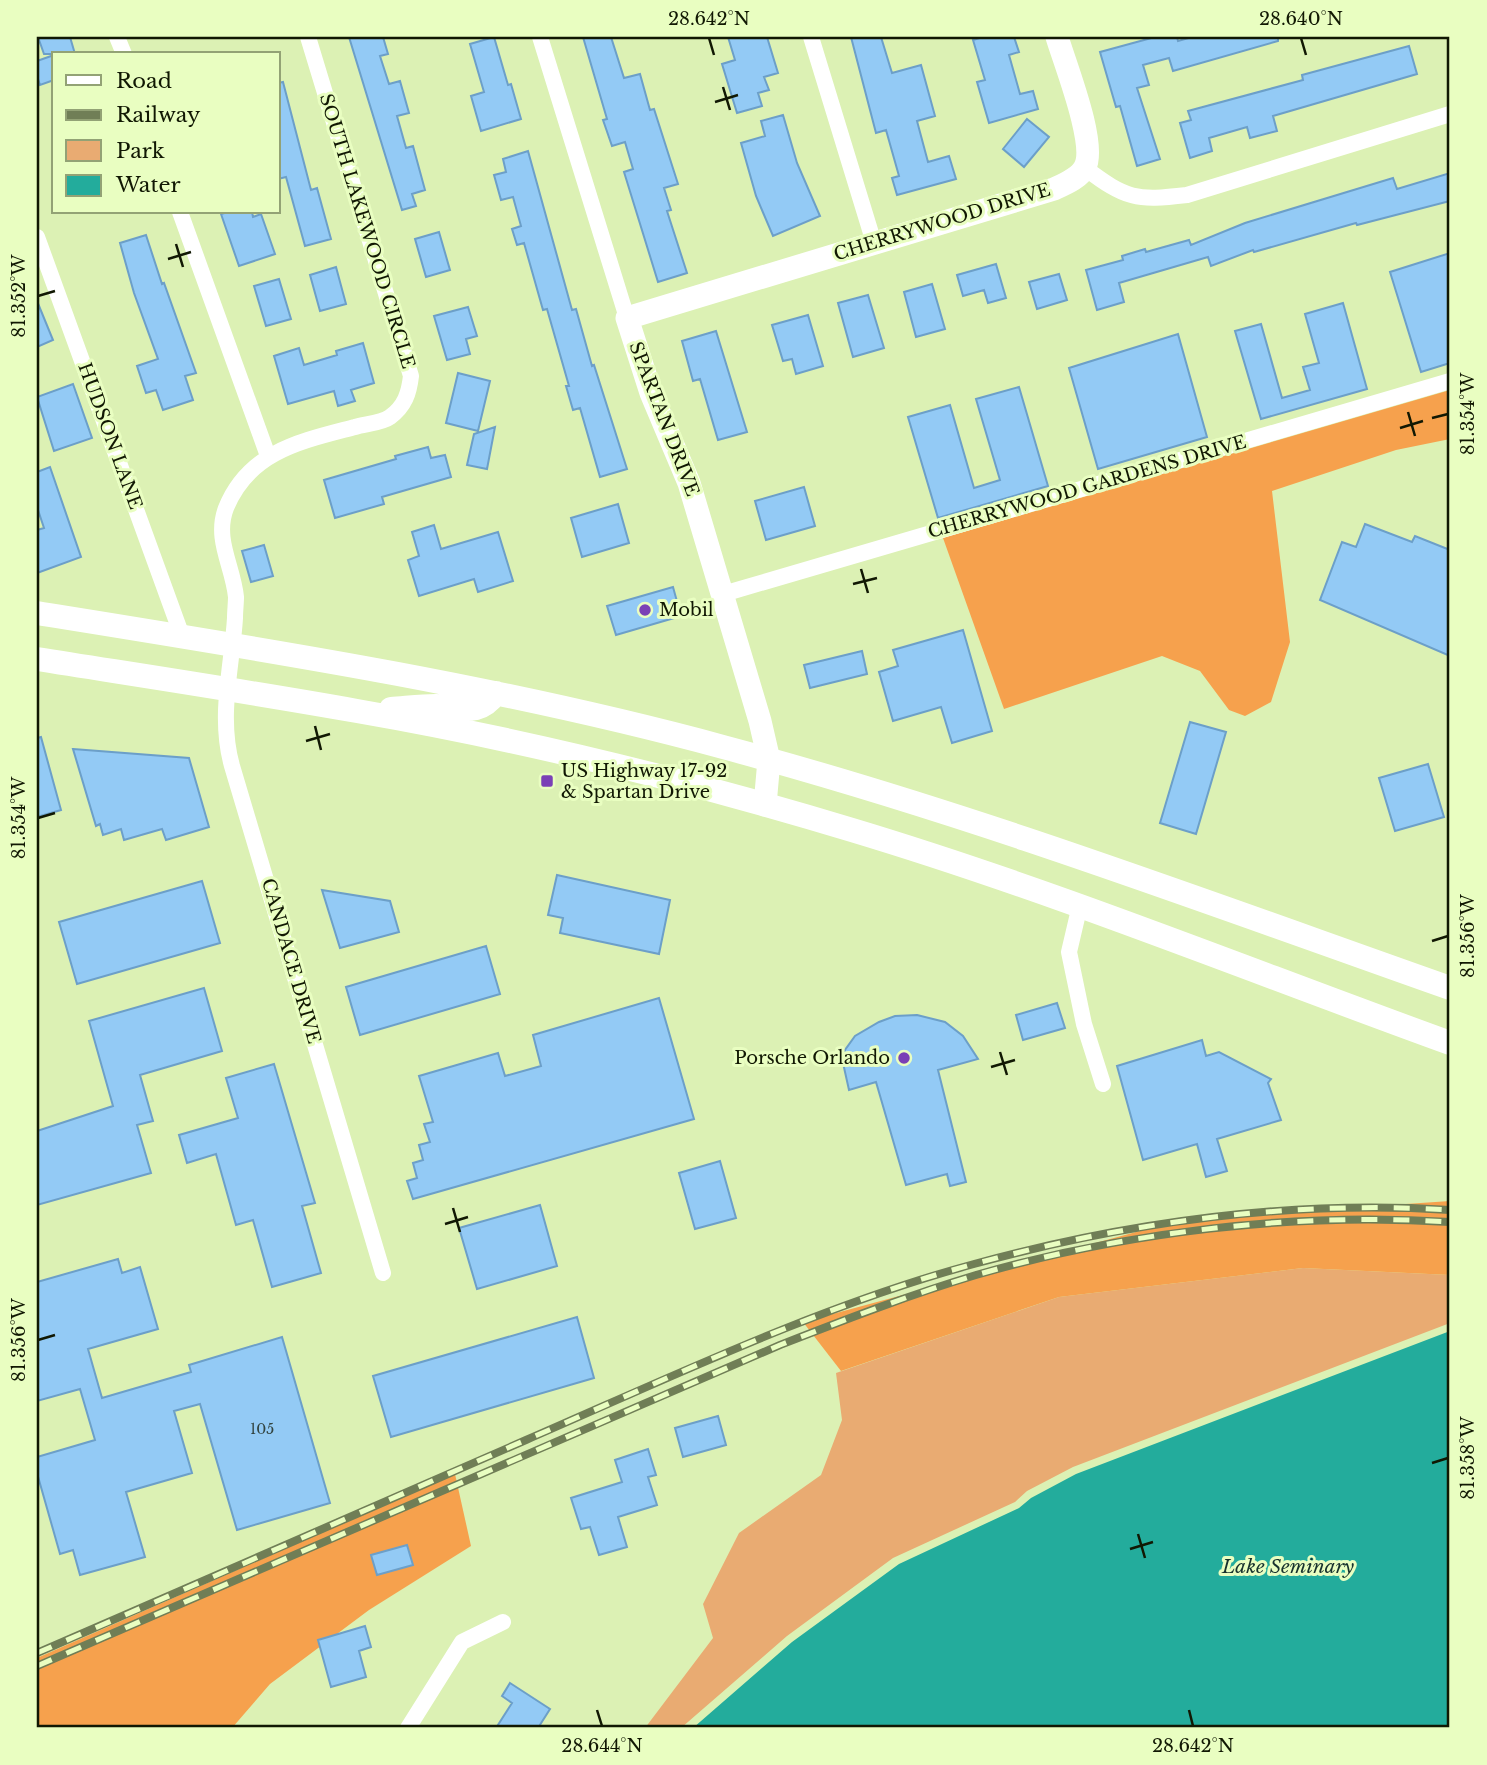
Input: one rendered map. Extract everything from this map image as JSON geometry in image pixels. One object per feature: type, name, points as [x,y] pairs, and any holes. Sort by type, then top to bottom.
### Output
[{"type":"main road","points":[[37,612],[496,693],[619,720],[769,760],[1012,833],[1450,988]]},
{"type":"main road","points":[[37,659],[359,711],[610,764],[765,805],[909,848],[1080,905],[1449,1043]]},
{"type":"main road","points":[[359,711],[437,706],[478,708],[488,704],[496,693]]},
{"type":"street","name":"SOUTH LAKEWOOD CIRCLE","points":[[268,456],[301,441],[389,418],[408,398],[411,376],[308,37]]},
{"type":"street","name":"SPARTAN DRIVE","points":[[540,37],[651,393],[690,483],[723,594],[769,760],[765,805]]},
{"type":"street","points":[[811,37],[874,243]]},
{"type":"street","points":[[1057,37],[1086,130],[1088,152],[1085,168],[1113,190],[1132,196],[1155,199],[1187,195],[1450,114]]},
{"type":"street","name":"CHERRYWOOD DRIVE","points":[[627,318],[1055,189],[1071,181],[1085,168]]},
{"type":"street","points":[[181,214],[268,456]]},
{"type":"street","name":"HUDSON LANE","points":[[37,237],[182,636]]},
{"type":"street","name":"CHERRYWOOD GARDENS DRIVE","points":[[723,594],[1450,381]]},
{"type":"street","name":"CANDACE DRIVE","points":[[268,456],[242,483],[226,509],[221,532],[236,595],[234,646],[227,690],[226,733],[230,760],[383,1273]]},
{"type":"street","points":[[1080,905],[1069,952],[1084,1024],[1103,1084]]},
{"type":"street","points":[[408,1728],[462,1642],[503,1622]]},
{"type":"green space","points":[[1303,1268],[1450,1275],[1450,1323],[1073,1467],[1027,1491],[1015,1502],[893,1558],[787,1636],[681,1728],[645,1728],[713,1638],[703,1604],[739,1533],[821,1475],[842,1420],[836,1373],[1059,1297]]},
{"type":"shaded area","points":[[1450,390],[1450,439],[1396,450],[1272,491],[1290,642],[1271,702],[1245,716],[1229,710],[1200,671],[1162,656],[1004,709],[943,538]]},
{"type":"shaded area","points":[[1450,1201],[1450,1275],[1303,1268],[1059,1297],[841,1371],[803,1322],[1184,1219]]},
{"type":"shaded area","points":[[455,1474],[471,1546],[369,1610],[270,1684],[232,1728],[37,1728],[37,1658]]},
{"type":"water","name":"Lake Seminary","points":[[1450,1331],[1450,1728],[693,1728],[792,1642],[899,1564],[1019,1508],[1031,1498],[1076,1474]]},
{"type":"building","points":[[38,37],[70,37],[74,52],[44,54]]},
{"type":"building","points":[[349,37],[383,37],[388,54],[380,56],[389,84],[400,81],[409,113],[397,116],[406,148],[413,146],[425,190],[412,194],[416,206],[402,210]]},
{"type":"building","points":[[494,37],[521,119],[481,131],[471,96],[484,92],[470,44]]},
{"type":"building","points":[[583,37],[611,37],[624,78],[640,74],[650,110],[654,109],[678,184],[664,188],[671,210],[667,211],[687,273],[658,282],[624,172],[633,169],[625,142],[612,146],[603,120],[607,119]]},
{"type":"building","points":[[728,37],[767,37],[778,73],[764,77],[769,90],[758,93],[762,106],[737,113],[722,64],[735,60]]},
{"type":"building","points":[[851,37],[881,37],[892,73],[921,65],[935,116],[917,121],[928,162],[949,156],[956,179],[897,195],[892,178],[899,176],[886,130],[876,133]]},
{"type":"building","points":[[983,37],[1014,37],[1019,52],[1009,55],[1020,94],[1033,91],[1038,109],[989,123],[977,82],[985,80],[973,40]]},
{"type":"building","points":[[1155,37],[1177,37],[1178,41],[1192,37],[1278,37],[1278,41],[1173,71],[1169,58],[1143,65],[1149,85],[1137,88],[1160,159],[1137,166],[1120,106],[1116,107],[1100,52]]},
{"type":"building","points":[[1409,46],[1417,74],[1273,116],[1277,131],[1250,138],[1247,127],[1209,138],[1212,151],[1190,158],[1180,123],[1191,120],[1188,111],[1303,80],[1302,75]]},
{"type":"building","points":[[52,56],[52,81],[40,85],[37,61]]},
{"type":"building","points":[[283,82],[311,190],[317,188],[331,239],[305,246],[286,177],[280,178],[280,83]]},
{"type":"building","points":[[783,115],[797,163],[820,216],[773,236],[756,196],[741,143],[765,136],[761,121]]},
{"type":"building","points":[[1027,119],[1049,137],[1024,167],[1003,149]]},
{"type":"building","points":[[528,151],[572,310],[576,309],[627,469],[600,477],[580,408],[573,410],[566,386],[569,386],[547,309],[543,310],[524,243],[517,245],[512,229],[521,226],[513,197],[501,200],[494,175],[506,172],[503,159]]},
{"type":"building","points":[[1450,173],[1450,201],[1357,225],[1356,223],[1254,252],[1253,250],[1211,266],[1208,257],[1119,283],[1124,302],[1097,310],[1086,270],[1123,260],[1122,256],[1189,240],[1191,245],[1245,223],[1393,178],[1397,189]]},
{"type":"building","points":[[221,214],[252,214],[253,217],[261,214],[275,254],[239,266]]},
{"type":"building","points":[[439,232],[450,270],[426,277],[415,239]]},
{"type":"building","points":[[146,235],[196,373],[185,376],[193,400],[163,410],[156,390],[146,393],[137,366],[158,359],[134,293],[120,243]]},
{"type":"building","points":[[1450,253],[1450,363],[1421,372],[1390,272]]},
{"type":"building","points":[[996,264],[1006,298],[988,303],[984,290],[963,296],[957,275]]},
{"type":"building","points":[[336,267],[346,304],[320,311],[310,275]]},
{"type":"building","points":[[1059,274],[1067,300],[1037,309],[1029,282]]},
{"type":"building","points":[[279,279],[291,319],[266,326],[254,286]]},
{"type":"building","points":[[932,284],[945,329],[916,337],[904,292]]},
{"type":"building","points":[[868,295],[884,348],[853,357],[838,303]]},
{"type":"building","points":[[37,301],[53,340],[37,347]]},
{"type":"building","points":[[1343,303],[1367,389],[1261,419],[1235,331],[1261,324],[1282,398],[1310,390],[1303,367],[1319,363],[1305,314]]},
{"type":"building","points":[[468,307],[477,336],[466,339],[470,354],[447,360],[434,316]]},
{"type":"building","points":[[808,315],[823,366],[796,374],[792,359],[783,361],[772,325]]},
{"type":"building","points":[[716,331],[747,432],[718,440],[700,379],[693,381],[682,341]]},
{"type":"building","points":[[1178,334],[1207,437],[1098,469],[1069,368]]},
{"type":"building","points":[[363,343],[374,383],[351,390],[355,401],[338,406],[334,391],[288,404],[274,356],[299,348],[304,365],[337,355],[336,351]]},
{"type":"building","points":[[458,373],[490,381],[478,431],[446,423]]},
{"type":"building","points":[[73,384],[92,438],[54,451],[37,397]]},
{"type":"building","points":[[1019,387],[1048,486],[938,518],[908,417],[950,405],[974,488],[1000,480],[976,399]]},
{"type":"building","points":[[495,427],[487,469],[467,465],[474,434]]},
{"type":"building","points":[[428,447],[431,458],[445,455],[451,477],[382,497],[384,504],[335,518],[324,480]]},
{"type":"building","points":[[50,467],[81,557],[37,573],[37,530],[44,528],[37,507],[37,472]]},
{"type":"building","points":[[804,487],[815,526],[766,540],[755,501]]},
{"type":"building","points":[[618,504],[629,543],[582,557],[571,518]]},
{"type":"building","points":[[1365,524],[1412,542],[1415,536],[1450,550],[1450,656],[1320,600],[1342,542],[1356,547]]},
{"type":"building","points":[[434,525],[441,549],[498,532],[513,581],[478,592],[474,579],[419,596],[408,560],[419,556],[412,532]]},
{"type":"building","points":[[264,545],[273,576],[251,582],[242,551]]},
{"type":"building","points":[[673,587],[681,616],[616,635],[607,606]]},
{"type":"building","points":[[963,630],[992,731],[952,743],[941,707],[893,721],[879,672],[898,666],[893,650]]},
{"type":"building","points":[[862,651],[867,674],[810,688],[804,665]]},
{"type":"building","points":[[1190,722],[1226,732],[1196,834],[1160,823]]},
{"type":"building","points":[[41,737],[61,810],[37,817],[37,738]]},
{"type":"building","points":[[73,749],[189,758],[209,827],[166,840],[162,829],[124,840],[121,829],[103,835],[100,824],[96,826]]},
{"type":"building","points":[[1428,764],[1444,817],[1395,831],[1379,778]]},
{"type":"building","points":[[557,875],[670,900],[659,954],[560,933],[563,918],[548,915]]},
{"type":"building","points":[[202,881],[220,943],[77,984],[59,922]]},
{"type":"building","points":[[322,890],[390,901],[399,932],[340,948]]},
{"type":"building","points":[[486,946],[500,994],[360,1035],[346,987]]},
{"type":"building","points":[[204,988],[222,1051],[140,1075],[153,1121],[137,1125],[151,1173],[37,1205],[37,1131],[113,1106],[89,1021]]},
{"type":"building","points":[[659,998],[694,1119],[413,1199],[407,1181],[417,1178],[413,1163],[423,1160],[419,1145],[430,1142],[424,1124],[433,1122],[419,1076],[498,1053],[505,1076],[541,1066],[533,1035]]},
{"type":"building","points":[[1057,1003],[1065,1028],[1023,1040],[1016,1015]]},
{"type":"building","points":[[917,1015],[945,1022],[963,1036],[978,1059],[938,1070],[966,1182],[950,1186],[947,1174],[906,1185],[876,1082],[849,1090],[843,1063],[845,1050],[855,1036],[895,1016]]},
{"type":"building","points":[[1202,1040],[1206,1056],[1219,1052],[1271,1079],[1268,1083],[1281,1120],[1217,1139],[1227,1171],[1206,1177],[1197,1144],[1143,1160],[1117,1066]]},
{"type":"building","points":[[274,1064],[315,1203],[302,1206],[321,1273],[272,1287],[253,1220],[236,1225],[216,1154],[187,1163],[179,1135],[238,1118],[226,1078]]},
{"type":"building","points":[[720,1161],[736,1218],[695,1229],[679,1173]]},
{"type":"building","points":[[540,1205],[557,1266],[477,1289],[459,1228]]},
{"type":"building","points":[[118,1259],[122,1273],[140,1267],[158,1329],[88,1349],[102,1398],[191,1372],[189,1365],[282,1337],[330,1503],[237,1530],[200,1404],[174,1411],[192,1473],[126,1492],[145,1557],[80,1575],[73,1550],[60,1554],[37,1473],[37,1457],[95,1440],[80,1389],[37,1401],[37,1282]]},
{"type":"building","points":[[577,1317],[594,1378],[391,1437],[373,1376]]},
{"type":"building","points":[[718,1416],[726,1445],[683,1457],[675,1428]]},
{"type":"building","points":[[648,1449],[656,1475],[648,1477],[657,1505],[618,1517],[627,1547],[599,1555],[590,1527],[581,1529],[571,1498],[622,1482],[615,1460]]},
{"type":"building","points":[[407,1545],[413,1565],[377,1575],[371,1555]]},
{"type":"building","points":[[365,1626],[371,1647],[359,1651],[366,1677],[331,1687],[318,1640]]},
{"type":"building","points":[[510,1683],[550,1709],[538,1728],[496,1728],[512,1703],[502,1696]]},
{"type":"railway","points":[[37,1653],[691,1367],[804,1321],[917,1281],[974,1264],[1091,1236],[1210,1218],[1330,1208],[1450,1210]]},
{"type":"railway","points":[[37,1666],[780,1345],[877,1308],[976,1275],[1091,1247],[1210,1229],[1331,1220],[1450,1222]]},
{"type":"place","name":"Mobil","points":[[645,610]]},
{"type":"place","name":"US Highway 17-92 & Spartan Drive","points":[[547,781]]},
{"type":"place","name":"Porsche Orlando","points":[[904,1058]]}]
